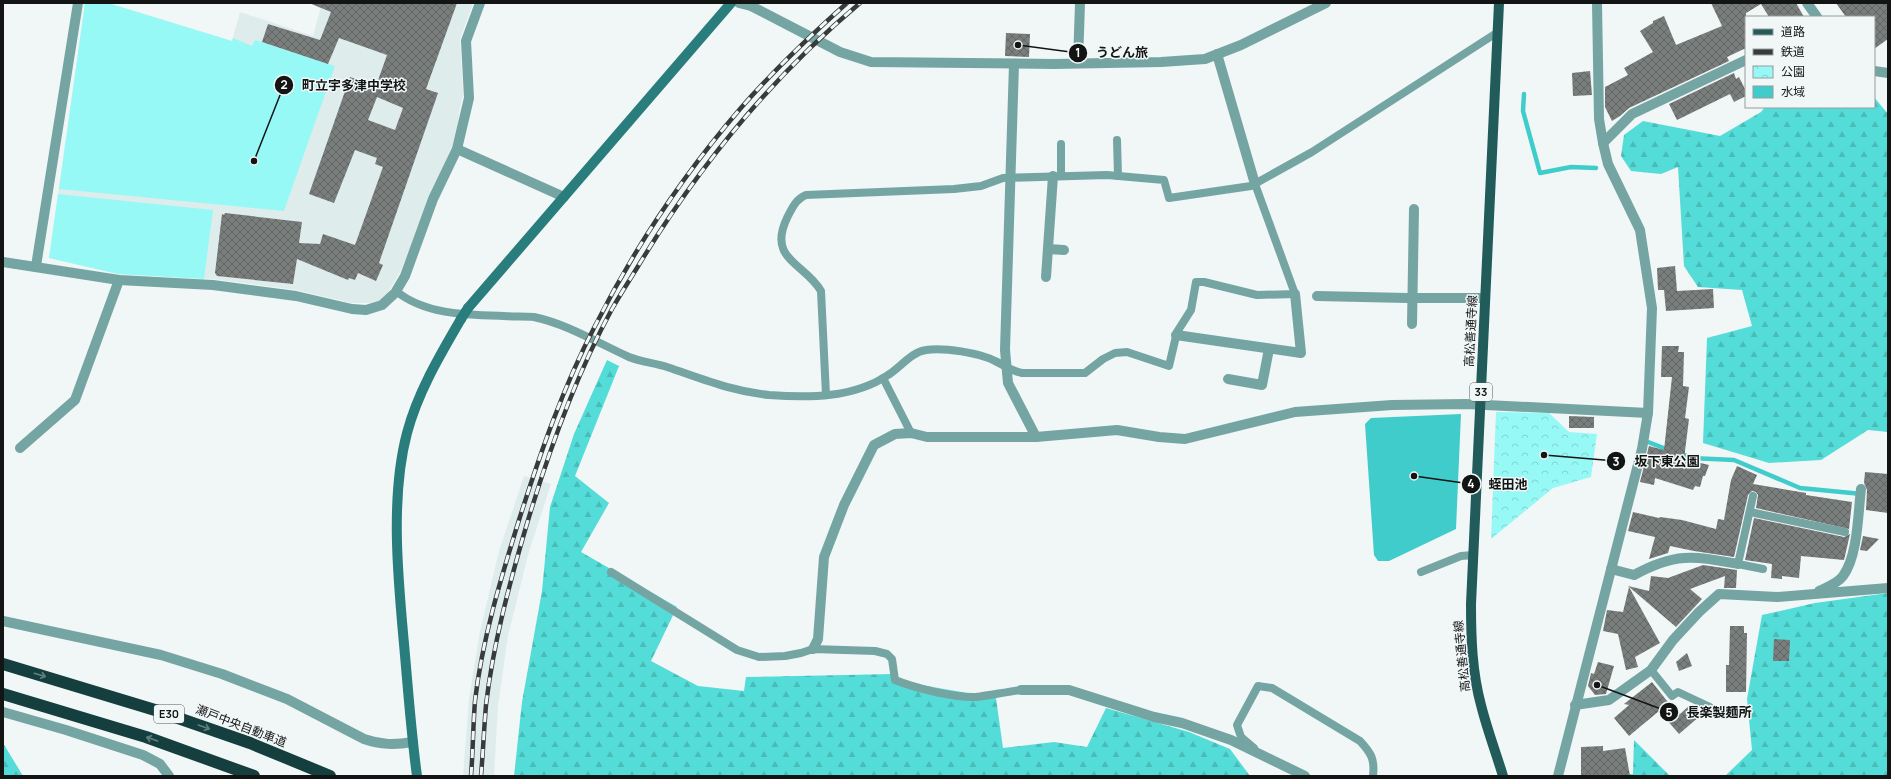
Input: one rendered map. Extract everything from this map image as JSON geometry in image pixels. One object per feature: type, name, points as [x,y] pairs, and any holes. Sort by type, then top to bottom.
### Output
[{"type":"highway","name":"瀬戸中央自動車道","points":[[3,664],[155,710],[250,743],[330,776]]},
{"type":"highway","name":"E30","points":[[3,694],[146,737],[254,776]]},
{"type":"main road","name":"高松善通寺線","points":[[1499,3],[1473,555],[1471,633],[1474,672],[1481,705],[1503,776]]},
{"type":"street","points":[[36,266],[78,3]]},
{"type":"street","points":[[3,262],[119,280],[213,286],[296,296],[352,309],[366,310],[382,304],[396,291],[405,276],[433,199],[457,150],[469,98],[466,41],[480,3]]},
{"type":"street","points":[[417,776],[398,570],[397,522],[400,475],[407,433],[418,401],[436,361],[468,308],[731,3]]},
{"type":"street","points":[[739,3],[751,6],[840,52],[871,62],[1014,64],[1161,62],[1205,59],[1241,45],[1313,6],[1326,3]]},
{"type":"street","points":[[1078,63],[1080,3]]},
{"type":"street","points":[[1558,776],[1642,449],[1648,413],[1652,308],[1646,261],[1640,230],[1608,164],[1603,143],[1599,119],[1597,3]]},
{"type":"street","points":[[1807,3],[1816,16]]},
{"type":"street","points":[[1217,54],[1256,184]]},
{"type":"street","points":[[1603,143],[1632,114],[1745,60]]},
{"type":"street","points":[[1014,64],[1005,350],[1006,368],[1008,383],[1036,437]]},
{"type":"street","points":[[1875,71],[1888,73]]},
{"type":"street","points":[[457,150],[564,197]]},
{"type":"street","points":[[1046,277],[1057,176]]},
{"type":"street","points":[[1412,324],[1414,209]]},
{"type":"street","points":[[1048,249],[1064,250]]},
{"type":"street","points":[[20,448],[76,400],[119,280]]},
{"type":"street","points":[[1176,335],[1301,353],[1294,294]]},
{"type":"street","points":[[1317,296],[1485,298]]},
{"type":"street","points":[[1228,379],[1262,385],[1269,349]]},
{"type":"street","points":[[814,649],[818,639],[824,558],[844,504],[874,445],[895,434],[911,433],[927,437],[1036,437],[1117,430],[1158,437],[1185,439],[1295,412],[1392,406],[1480,404],[1648,413]]},
{"type":"street","points":[[1814,594],[1836,583],[1843,576],[1848,564],[1856,532],[1861,489]]},
{"type":"street","points":[[1611,569],[1634,575],[1652,565],[1676,558],[1698,557],[1738,564]]},
{"type":"street","points":[[1575,706],[1609,700],[1651,670],[1673,640],[1699,612],[1720,594],[1777,597],[1888,588]]},
{"type":"street","points":[[3,621],[161,655],[222,674],[287,699],[364,739],[375,743],[395,745],[413,742]]},
{"type":"street","points":[[1022,690],[1069,690],[1154,717],[1182,722],[1231,740],[1305,776]]},
{"type":"street","points":[[3,712],[66,730],[143,755],[160,764],[169,776]]},
{"type":"lane","points":[[826,395],[821,291],[815,282],[787,258],[783,249],[781,238],[787,218],[799,198],[806,195],[954,189],[981,186],[1003,178],[1057,176],[1118,176],[1164,180],[1169,198],[1251,186],[1312,152],[1498,32]]},
{"type":"lane","points":[[1117,140],[1118,176]]},
{"type":"lane","points":[[1057,176],[1061,144]]},
{"type":"lane","points":[[396,291],[414,302],[433,310],[473,315],[533,317],[603,344],[631,358],[665,367],[717,386],[742,392],[771,395],[826,395],[851,391],[883,378],[910,357],[925,350],[941,349],[973,354],[993,360],[1006,368],[1022,373],[1086,373],[1103,359],[1115,353],[1127,352],[1169,366],[1176,335],[1192,310],[1196,282],[1204,282],[1257,295],[1294,294],[1256,184]]},
{"type":"lane","points":[[883,378],[911,433]]},
{"type":"lane","points":[[1753,496],[1738,564],[1763,569]]},
{"type":"lane","points":[[1750,512],[1845,532]]},
{"type":"lane","points":[[1421,572],[1460,556],[1473,555]]},
{"type":"lane","points":[[611,572],[737,650],[759,657],[785,656],[814,649],[875,651],[887,654],[892,659],[895,680],[938,693],[959,697],[976,697],[1022,690]]},
{"type":"lane","points":[[1651,670],[1672,696],[1678,692],[1710,707]]},
{"type":"lane","points":[[1264,757],[1241,737],[1237,725],[1258,686],[1272,688],[1360,741],[1371,753],[1374,768],[1373,776]]},
{"type":"shaded area","points":[[85,3],[108,3],[232,41],[240,12],[313,36],[322,3],[473,3],[460,39],[463,94],[459,112],[457,134],[400,272],[386,296],[380,300],[369,303],[351,303],[296,290],[213,279],[118,274],[49,258]]},
{"type":"shaded area","points":[[524,476],[551,484],[528,555],[508,636],[498,706],[494,776],[463,776],[469,699],[480,631],[499,551]]},
{"type":"green space","points":[[85,3],[108,3],[232,41],[233,38],[252,46],[255,40],[335,66],[284,211],[59,189]]},
{"type":"green space","points":[[1875,98],[1888,114],[1888,432],[1868,430],[1821,460],[1769,463],[1703,443],[1707,338],[1752,326],[1742,290],[1698,287],[1684,266],[1678,167],[1661,174],[1631,171],[1621,156],[1624,135],[1643,121],[1720,136],[1761,112],[1764,108],[1875,108]]},
{"type":"green space","points":[[58,194],[213,210],[204,279],[118,274],[49,258]]},
{"type":"green space","points":[[607,360],[619,366],[575,476],[609,503],[581,552],[677,607],[651,661],[698,686],[744,691],[746,677],[893,674],[904,682],[996,698],[1003,748],[1054,742],[1087,747],[1106,708],[1189,732],[1230,749],[1250,776],[514,776],[522,702],[542,591],[550,507],[574,434]]},
{"type":"green space","points":[[1496,412],[1549,413],[1569,432],[1597,434],[1591,477],[1553,488],[1491,539]]},
{"type":"green space","points":[[1888,593],[1888,776],[1725,776],[1752,750],[1747,699],[1762,615],[1815,603]]},
{"type":"green space","points":[[1634,740],[1670,776],[1614,776],[1615,774],[1633,774]]},
{"type":"green space","points":[[3,743],[23,776],[3,776]]},
{"type":"water","points":[[1461,414],[1456,529],[1389,561],[1378,561],[1374,555],[1365,424],[1371,418]]},
{"type":"building","points":[[309,3],[457,3],[426,89],[438,93],[379,263],[383,265],[376,281],[358,273],[355,280],[349,278],[348,280],[297,259],[293,284],[217,276],[215,273],[222,214],[224,215],[225,213],[302,222],[299,243],[320,244],[323,234],[355,245],[383,167],[375,164],[377,158],[355,150],[334,203],[309,194],[350,77],[376,86],[387,55],[339,38],[328,64],[262,42],[268,24],[320,40],[331,12]],"holes":[[[377,97],[403,108],[395,130],[368,120]]]},
{"type":"building","points":[[1711,3],[1796,3],[1803,16],[1768,16],[1761,4],[1746,13],[1745,48],[1727,57],[1729,61],[1629,108],[1612,121],[1605,107],[1605,87],[1628,75],[1624,68],[1653,52],[1640,31],[1653,23],[1653,21],[1664,16],[1676,45],[1722,26]]},
{"type":"building","points":[[1836,3],[1888,3],[1888,39],[1875,48],[1875,16],[1845,16]]},
{"type":"building","points":[[1006,33],[1030,34],[1029,57],[1005,56]]},
{"type":"building","points":[[1590,71],[1592,95],[1573,96],[1572,73]]},
{"type":"building","points":[[1734,73],[1736,79],[1739,77],[1745,89],[1745,96],[1734,102],[1730,94],[1677,120],[1669,104]]},
{"type":"building","points":[[1675,266],[1677,291],[1713,289],[1714,308],[1666,311],[1664,290],[1658,290],[1657,268]]},
{"type":"building","points":[[1662,346],[1679,346],[1678,352],[1684,352],[1683,386],[1689,387],[1685,418],[1689,419],[1684,459],[1709,465],[1705,476],[1703,476],[1700,487],[1695,486],[1693,490],[1655,478],[1654,485],[1640,482],[1649,446],[1664,450],[1672,377],[1661,377]]},
{"type":"building","points":[[1569,416],[1594,417],[1594,428],[1569,428]]},
{"type":"building","points":[[1737,466],[1757,475],[1753,484],[1806,493],[1806,495],[1852,502],[1849,529],[1756,508],[1758,495],[1756,492],[1752,491],[1748,495],[1734,557],[1670,546],[1668,553],[1649,559],[1655,537],[1628,531],[1633,512],[1659,518],[1682,520],[1716,529],[1718,519],[1724,520],[1731,480]]},
{"type":"building","points":[[1865,472],[1888,474],[1888,513],[1866,510],[1867,490],[1864,483]]},
{"type":"building","points":[[1754,518],[1844,537],[1850,534],[1844,560],[1801,556],[1799,578],[1782,576],[1782,579],[1771,578],[1772,564],[1745,560]]},
{"type":"building","points":[[1863,536],[1879,539],[1867,551],[1860,550]]},
{"type":"building","points":[[1703,565],[1737,570],[1736,588],[1724,588],[1725,576],[1690,589],[1702,599],[1676,627],[1628,586],[1649,591],[1651,576],[1668,578]]},
{"type":"building","points":[[1629,587],[1660,643],[1635,657],[1638,667],[1626,670],[1618,634],[1603,631],[1607,610],[1623,612]]},
{"type":"building","points":[[1730,626],[1744,626],[1744,633],[1747,633],[1746,692],[1726,692],[1726,665],[1729,665]]},
{"type":"building","points":[[1774,639],[1790,640],[1789,661],[1773,661]]},
{"type":"building","points":[[1687,653],[1692,666],[1679,671],[1676,662]]},
{"type":"building","points":[[1598,662],[1614,666],[1606,694],[1595,695],[1588,686],[1591,673],[1594,674]]},
{"type":"building","points":[[1652,682],[1675,711],[1676,710],[1680,714],[1690,705],[1700,716],[1679,734],[1659,711],[1629,736],[1614,718],[1629,705],[1624,704]]},
{"type":"building","points":[[1603,746],[1603,751],[1625,748],[1630,776],[1581,776],[1581,747]]},
{"type":"waterway","points":[[1524,94],[1523,111],[1540,173],[1571,167],[1596,168]]},
{"type":"waterway","points":[[1648,442],[1669,450]]},
{"type":"waterway","points":[[1680,453],[1691,458],[1734,460],[1800,488],[1862,494]]},
{"type":"railway","points":[[471,776],[475,701],[478,678],[493,609],[535,470],[562,397],[583,349],[626,269],[679,186],[719,134],[765,81],[847,3]]},
{"type":"railway","points":[[481,776],[486,705],[502,615],[534,499],[563,416],[586,361],[619,297],[663,227],[713,157],[740,124],[797,61],[860,3]]},
{"type":"place","name":"うどん旅","points":[[1018,45]]},
{"type":"place","name":"町立宇多津中学校","points":[[254,161]]},
{"type":"place","name":"坂下東公園","points":[[1544,455]]},
{"type":"place","name":"蛭田池","points":[[1414,476]]},
{"type":"place","name":"長楽製麺所","points":[[1597,685]]}]
